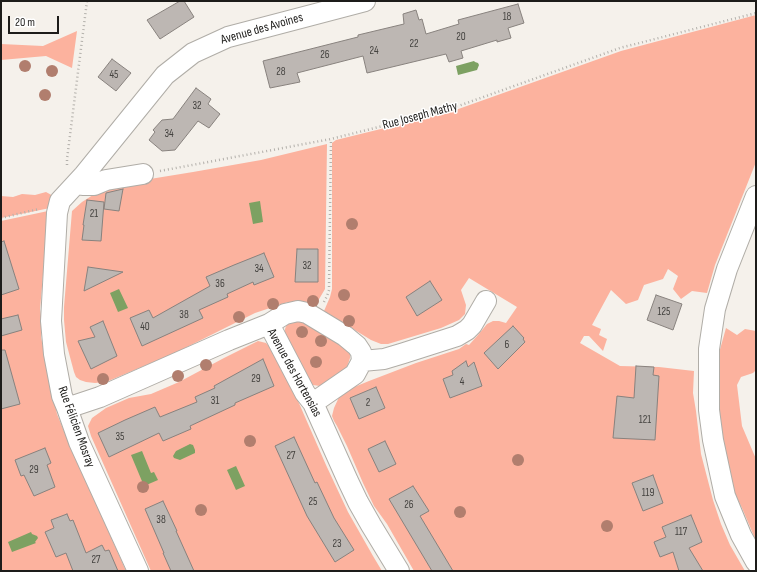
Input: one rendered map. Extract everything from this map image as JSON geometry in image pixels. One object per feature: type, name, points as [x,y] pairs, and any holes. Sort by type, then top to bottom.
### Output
[{"type":"street","name":"Avenue des Avoines","points":[[76,184],[165,74],[194,53],[228,37],[365,1]]},
{"type":"street","points":[[76,184],[94,185],[106,180],[144,174]]},
{"type":"street","name":"Rue Félicien Mosray","points":[[76,184],[60,201],[58,209],[51,321],[54,354],[62,396],[79,442],[138,571]]},
{"type":"street","points":[[756,196],[727,269],[715,309],[709,349],[709,410],[713,440],[725,496],[741,535],[756,562]]},
{"type":"street","points":[[362,361],[384,359],[457,336],[472,325],[486,301]]},
{"type":"street","points":[[269,324],[285,314],[298,311],[307,312],[345,336],[357,346],[361,352],[362,361],[355,374],[314,403]]},
{"type":"street","name":"Avenue des Hortensias","points":[[67,408],[100,397],[269,324],[305,393],[314,403],[354,495],[399,571]]},
{"type":"path","points":[[76,184],[68,175],[67,159],[87,1]]},
{"type":"path","name":"Rue Joseph Mathy","points":[[144,174],[331,139],[450,109],[620,48],[756,13]]},
{"type":"path","points":[[314,317],[329,290],[331,139]]},
{"type":"path","points":[[1,218],[43,209],[58,209]]},
{"type":"shaded area","points":[[756,15],[756,162],[715,265],[707,293],[692,291],[681,299],[673,289],[678,276],[668,269],[663,279],[644,285],[638,300],[626,304],[611,290],[592,325],[601,329],[599,335],[607,339],[603,351],[589,336],[584,336],[580,343],[620,366],[659,367],[694,371],[693,393],[701,454],[721,524],[730,545],[745,571],[414,571],[387,524],[374,506],[334,421],[332,416],[334,408],[340,395],[347,390],[416,363],[459,349],[466,344],[469,345],[487,324],[493,321],[506,323],[517,307],[469,278],[461,290],[466,305],[465,314],[459,320],[441,328],[388,344],[381,344],[371,340],[324,311],[332,289],[332,143],[336,140],[450,112],[621,51]]},
{"type":"shaded area","points":[[77,31],[72,68],[46,56],[1,60],[1,44],[43,46]]},
{"type":"shaded area","points":[[474,61],[479,65],[477,70],[458,75],[456,66]]},
{"type":"shaded area","points":[[327,144],[325,289],[315,306],[298,302],[288,302],[255,313],[175,353],[106,382],[86,382],[76,377],[66,342],[64,320],[72,211],[82,202],[107,186],[261,160]]},
{"type":"shaded area","points":[[46,192],[55,197],[55,207],[1,218],[1,196],[13,197],[22,194],[35,195]]},
{"type":"shaded area","points":[[260,201],[263,222],[253,224],[249,203]]},
{"type":"shaded area","points":[[48,211],[40,309],[42,324],[41,337],[57,414],[66,436],[99,502],[104,521],[126,571],[1,571],[1,221]]},
{"type":"shaded area","points":[[119,289],[128,308],[118,312],[110,293]]},
{"type":"shaded area","points":[[303,317],[350,351],[350,358],[342,376],[327,384],[320,386],[313,385],[307,380],[285,334],[287,324]]},
{"type":"shaded area","points":[[726,328],[737,335],[745,329],[756,331],[756,370],[753,373],[741,377],[737,385],[742,426],[756,459],[756,541],[728,480],[719,420],[719,353]]},
{"type":"shaded area","points":[[258,341],[266,343],[281,362],[348,512],[382,571],[151,571],[91,436],[88,426],[92,418],[106,408],[129,398],[151,394],[179,382]]},
{"type":"shaded area","points":[[190,444],[193,445],[195,453],[180,460],[174,458],[173,456],[176,451]]},
{"type":"shaded area","points":[[142,451],[151,473],[154,472],[158,480],[144,486],[131,455]]},
{"type":"shaded area","points":[[236,466],[245,486],[236,490],[227,470]]},
{"type":"shaded area","points":[[31,532],[38,538],[35,542],[36,543],[12,552],[8,542]]},
{"type":"building","points":[[180,1],[184,1],[194,17],[160,39],[147,20]]},
{"type":"building","points":[[518,4],[524,23],[508,28],[511,38],[497,42],[497,40],[461,51],[463,58],[449,62],[446,54],[367,73],[363,56],[297,73],[300,82],[270,88],[263,61],[404,24],[403,14],[416,10],[419,20],[422,19],[426,34],[459,24],[458,20]]},
{"type":"building","points":[[112,59],[131,73],[116,91],[98,77]]},
{"type":"building","points":[[196,88],[211,99],[208,104],[220,114],[209,128],[198,121],[175,150],[162,151],[149,140],[155,132],[153,130],[162,120],[173,119]]},
{"type":"building","points":[[123,189],[119,211],[104,209],[106,193]]},
{"type":"building","points":[[87,200],[104,202],[101,241],[82,240]]},
{"type":"building","points":[[4,241],[19,289],[1,295],[1,242]]},
{"type":"building","points":[[297,249],[318,249],[318,282],[295,282]]},
{"type":"building","points":[[264,253],[274,277],[254,285],[253,282],[227,294],[228,297],[199,310],[203,318],[142,346],[130,318],[149,310],[153,318],[210,286],[206,277]]},
{"type":"building","points":[[88,267],[123,272],[84,291]]},
{"type":"building","points":[[430,281],[442,300],[417,316],[406,297]]},
{"type":"building","points":[[656,295],[682,304],[673,330],[647,320]]},
{"type":"building","points":[[18,315],[22,330],[1,336],[1,319]]},
{"type":"building","points":[[103,321],[117,356],[91,369],[78,341],[95,337],[90,327]]},
{"type":"building","points":[[513,326],[524,338],[523,339],[525,342],[498,369],[484,353]]},
{"type":"building","points":[[1,350],[5,350],[20,404],[1,409]]},
{"type":"building","points":[[263,359],[274,386],[235,403],[235,405],[190,426],[191,429],[163,441],[159,433],[109,457],[98,433],[155,407],[160,417],[197,402],[195,397],[215,388],[214,386]]},
{"type":"building","points":[[466,361],[468,367],[474,362],[482,386],[450,398],[443,379],[453,375],[452,371]]},
{"type":"building","points":[[636,366],[654,367],[653,375],[659,376],[655,440],[613,438],[617,396],[634,398]]},
{"type":"building","points":[[376,387],[385,408],[359,419],[350,398]]},
{"type":"building","points":[[294,437],[315,483],[317,482],[334,518],[354,550],[335,562],[307,516],[275,446]]},
{"type":"building","points":[[385,441],[396,464],[379,472],[368,449]]},
{"type":"building","points":[[45,448],[51,463],[47,465],[55,487],[34,496],[24,475],[21,476],[15,460]]},
{"type":"building","points":[[653,475],[663,503],[643,511],[632,483]]},
{"type":"building","points":[[413,486],[429,511],[420,516],[453,571],[432,571],[389,499]]},
{"type":"building","points":[[163,501],[194,571],[171,571],[163,553],[145,509]]},
{"type":"building","points":[[67,514],[70,521],[73,520],[86,553],[102,545],[105,551],[109,550],[118,571],[73,571],[66,553],[56,557],[45,532],[54,528],[51,520]]},
{"type":"building","points":[[691,515],[702,542],[689,548],[703,571],[679,571],[673,552],[660,557],[654,542],[666,537],[662,527]]}]
